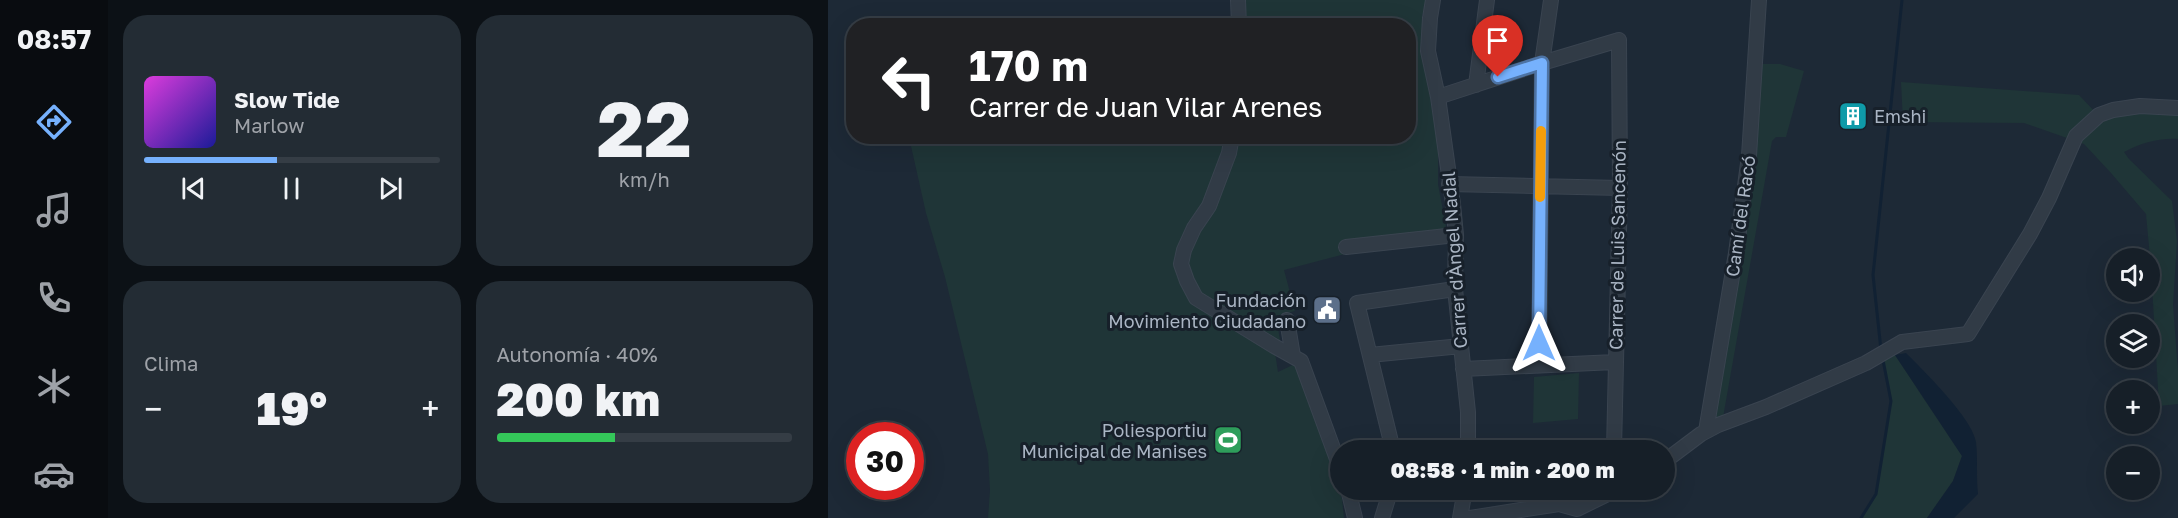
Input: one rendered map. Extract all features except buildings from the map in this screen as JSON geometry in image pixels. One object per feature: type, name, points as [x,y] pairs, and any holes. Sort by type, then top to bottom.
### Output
[{"type":"street","points":[[1238,0],[1239,18]]},
{"type":"street","name":"Carrer d'Àngel Nadal","points":[[1433,0],[1428,51],[1438,97],[1456,235],[1455,290],[1468,412],[1468,440]]},
{"type":"street","points":[[1476,84],[1487,0]]},
{"type":"street","points":[[1539,365],[1542,63],[1551,0]]},
{"type":"street","name":"Camí del Racó","points":[[1706,431],[1736,254],[1749,156],[1759,0]]},
{"type":"street","name":"Carrer de Luis Sancenón","points":[[1542,63],[1619,40],[1620,188],[1614,440]]},
{"type":"street","points":[[1438,97],[1542,63]]},
{"type":"street","points":[[1675,454],[1706,431],[1866,363],[1902,342],[1968,334],[2030,234],[2049,198],[2076,136],[2098,115],[2140,106],[2178,108]]},
{"type":"street","points":[[1231,144],[1209,206],[1194,228],[1184,249],[1181,264],[1196,298],[1297,358]]},
{"type":"street","points":[[1449,184],[1620,188]]},
{"type":"street","points":[[1347,247],[1456,235]]},
{"type":"street","points":[[1391,440],[1357,303],[1455,290]]},
{"type":"street","points":[[1287,320],[1297,358],[1330,442]]},
{"type":"street","points":[[1370,355],[1461,346]]},
{"type":"street","points":[[1463,369],[1615,362]]},
{"type":"street","points":[[1351,500],[1355,518]]},
{"type":"street","points":[[1382,518],[1388,500]]},
{"type":"street","points":[[1460,518],[1463,500]]},
{"type":"street","points":[[1470,518],[1559,504],[1576,513],[1598,500]]},
{"type":"green space","points":[[1241,0],[1426,0],[1422,16],[1423,47],[1432,97],[1438,151],[1438,184],[1446,227],[1442,231],[1342,242],[1345,254],[1284,270],[1295,311],[1276,316],[1281,346],[1274,346],[1278,372],[1301,361],[1330,459],[1330,500],[1342,500],[1344,518],[988,518],[990,490],[988,454],[911,144],[1416,144],[1416,18],[1241,18]]},
{"type":"green space","points":[[1759,64],[1780,64],[1804,71],[1786,137],[1776,137],[1772,141],[1722,423],[1706,431]]},
{"type":"green space","points":[[1901,82],[2079,95],[2096,113],[2178,111],[2178,139],[2150,142],[2124,152],[2172,201],[2177,241],[2173,305],[2178,404],[2160,406],[2160,380],[2157,380],[2157,368],[2160,368],[2160,314],[2154,314],[2153,302],[2160,302],[2160,248],[2149,248],[2146,214],[2084,144],[2024,123],[1903,122]]},
{"type":"green space","points":[[1895,355],[1962,456],[1953,481],[1927,518],[1861,518],[1876,493],[1891,401],[1882,357]]},
{"type":"green space","points":[[1579,373],[1578,419],[1533,423],[1534,377]]},
{"type":"water","points":[[1906,353],[1957,408],[1973,432],[1976,442],[1978,494],[1954,518],[1927,518],[1953,481],[1962,456],[1895,355]]},
{"type":"waterway","points":[[1881,350],[1873,275],[1902,0]]},
{"type":"waterway","points":[[1861,518],[1876,494],[1891,401],[1883,360]]},
{"type":"slow traffic","points":[[1540,197],[1541,131]]},
{"type":"place","name":"Emshi","points":[[1853,116]]},
{"type":"place","name":"Fundación Movimiento Ciudadano","points":[[1327,310]]},
{"type":"place","name":"Poliesportiu Municipal de Manises","points":[[1228,440]]},
{"type":"route","points":[[1498,77],[1542,63],[1539,343]]}]
